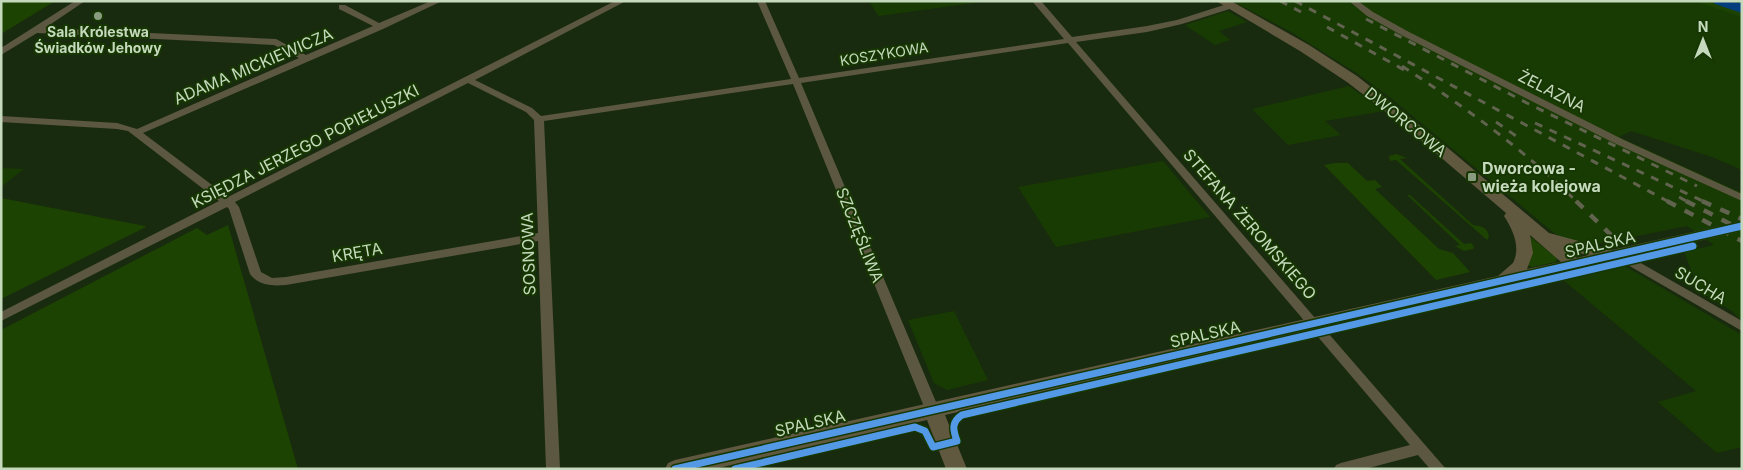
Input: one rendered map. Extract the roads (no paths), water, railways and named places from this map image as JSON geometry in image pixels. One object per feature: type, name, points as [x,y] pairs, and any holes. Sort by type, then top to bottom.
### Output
[{"type":"street","points":[[1,52],[81,1]]},
{"type":"street","name":"ADAMA MICKIEWICZA","points":[[137,132],[438,1]]},
{"type":"street","name":"KSIĘDZA JERZEGO POPIEŁUSZKI","points":[[1,317],[622,1]]},
{"type":"street","name":"SZCZĘŚLIWA","points":[[761,1],[958,469]]},
{"type":"street","name":"STEFANA ŻEROMSKIEGO","points":[[1036,1],[1439,469]]},
{"type":"street","name":"ŻELAZNA","points":[[1353,1],[1370,14],[1406,34],[1620,142],[1742,198]]},
{"type":"street","name":"KOSZYKOWA","points":[[539,119],[1164,26],[1226,4]]},
{"type":"street","name":"DWORCOWA","points":[[1226,4],[1299,44],[1352,79],[1409,123],[1574,264]]},
{"type":"street","name":"ADAMA MICKIEWICZA","points":[[342,7],[380,26]]},
{"type":"street","points":[[37,30],[276,42],[306,59]]},
{"type":"street","points":[[468,80],[529,110],[539,119]]},
{"type":"street","points":[[1,119],[126,127],[137,132],[148,143],[226,202]]},
{"type":"street","name":"SOSNOWA","points":[[539,119],[553,469]]},
{"type":"street","name":"KRĘTA","points":[[226,202],[234,208],[256,274],[262,279],[271,282],[286,281],[544,236]]},
{"type":"street","points":[[1502,281],[1521,265],[1524,254],[1521,232],[1504,204]]},
{"type":"street","points":[[1527,224],[1548,237],[1568,245],[1592,252],[1618,254]]},
{"type":"street","name":"SPALSKA","points":[[675,469],[1742,226]]},
{"type":"street","name":"SUCHA","points":[[1618,254],[1742,328]]},
{"type":"street","points":[[1341,469],[1421,448]]},
{"type":"waterway","points":[[1720,1],[1742,8]]},
{"type":"railway","points":[[1280,1],[1301,12]]},
{"type":"railway","points":[[1295,1],[1669,202]]},
{"type":"railway","points":[[1366,19],[1527,103],[1697,186]]},
{"type":"railway","points":[[1327,27],[1406,71]]},
{"type":"railway","points":[[1402,66],[1514,146],[1577,202]]},
{"type":"railway","points":[[1496,122],[1519,138]]},
{"type":"railway","points":[[1535,123],[1705,202]]},
{"type":"railway","points":[[1679,197],[1688,202]]},
{"type":"railway","points":[[1576,201],[1611,235]]},
{"type":"railway","points":[[1667,201],[1742,241]]},
{"type":"railway","points":[[1686,201],[1742,230]]},
{"type":"railway","points":[[1702,201],[1742,219]]},
{"type":"place","name":"Sala Królestwa Świadków Jehowy","points":[[98,16]]},
{"type":"place","name":"Dworcowa - wieża kolejowa","points":[[1472,177]]}]
